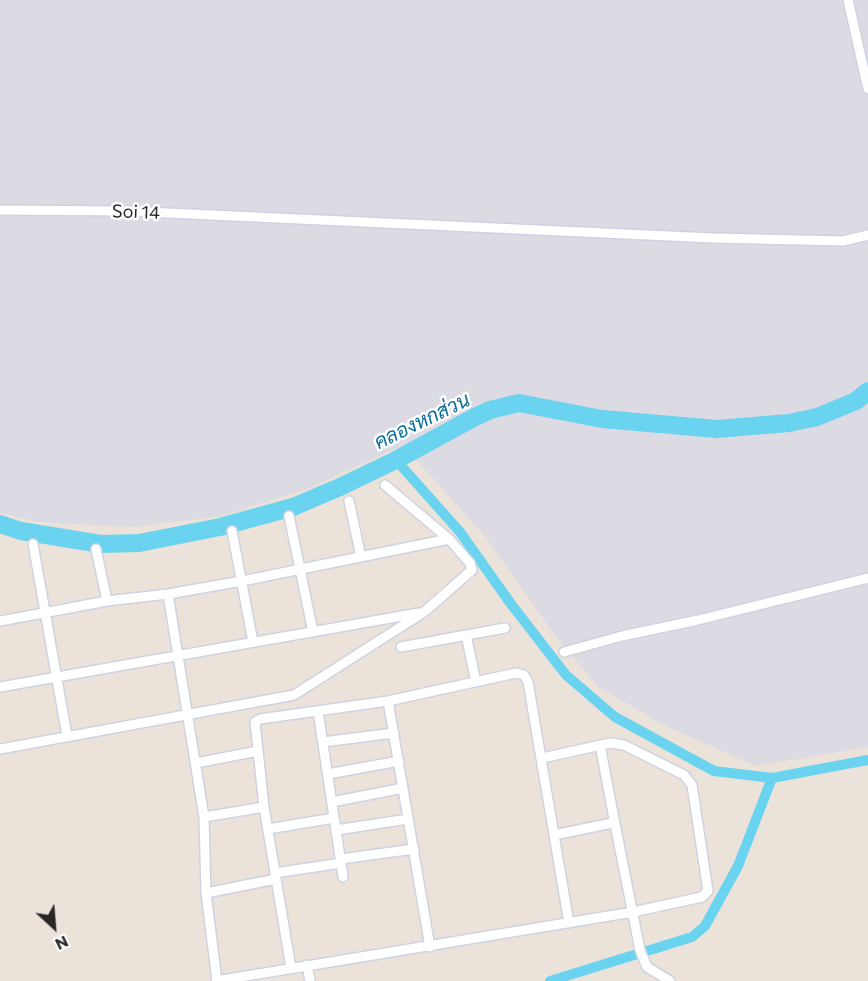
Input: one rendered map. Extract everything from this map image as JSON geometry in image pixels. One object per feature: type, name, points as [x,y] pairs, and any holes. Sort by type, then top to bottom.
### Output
[{"type":"street","points":[[848,0],[868,89]]},
{"type":"street","name":"Soi 14","points":[[0,210],[124,211],[713,238],[843,241],[868,235]]},
{"type":"street","points":[[0,749],[294,695],[424,612],[472,570],[470,563],[449,539],[385,485]]},
{"type":"street","points":[[349,501],[361,557]]},
{"type":"street","points":[[289,516],[313,632]]},
{"type":"street","points":[[232,531],[253,642]]},
{"type":"street","points":[[0,621],[107,601],[168,594],[242,581],[449,539]]},
{"type":"street","points":[[33,544],[67,736]]},
{"type":"street","points":[[96,549],[107,601]]},
{"type":"street","points":[[564,652],[622,636],[698,620],[868,578]]},
{"type":"street","points":[[168,594],[204,817],[206,893],[216,981],[633,912],[702,897],[708,891],[692,785],[684,775],[624,745],[610,742],[542,758]]},
{"type":"street","points":[[0,687],[424,612]]},
{"type":"street","points":[[401,647],[505,628]]},
{"type":"street","points":[[466,635],[476,682]]},
{"type":"street","points":[[291,968],[264,807],[255,722],[260,719],[388,701],[516,673],[524,675],[528,682],[569,923]]},
{"type":"street","points":[[388,701],[430,947]]},
{"type":"street","points":[[318,711],[344,877]]},
{"type":"street","points":[[323,742],[394,733]]},
{"type":"street","points":[[600,745],[640,950],[647,967],[670,981]]},
{"type":"street","points":[[196,763],[258,751]]},
{"type":"street","points":[[328,774],[399,760]]},
{"type":"street","points":[[332,802],[403,788]]},
{"type":"street","points":[[204,817],[264,807]]},
{"type":"street","points":[[268,829],[334,818]]},
{"type":"street","points":[[336,830],[408,819]]},
{"type":"street","points":[[554,835],[615,824]]},
{"type":"street","points":[[206,893],[341,861],[414,849]]},
{"type":"street","points":[[307,965],[309,981]]},
{"type":"shaded area","points":[[0,0],[868,0],[868,747],[756,766],[666,726],[598,687],[554,634],[484,535],[403,445],[310,488],[222,516],[131,527],[40,522],[0,513]]},
{"type":"waterway","name":"คลองหกส่วน","points":[[0,524],[21,531],[101,544],[139,543],[220,527],[293,507],[396,460],[490,410],[519,403],[602,419],[717,429],[789,423],[817,417],[856,401],[868,391]]},
{"type":"waterway","points":[[396,460],[460,532],[511,604],[566,675],[615,717],[714,771],[772,778],[868,760]]},
{"type":"waterway","points":[[550,981],[692,937],[705,926],[738,866],[772,778]]}]
